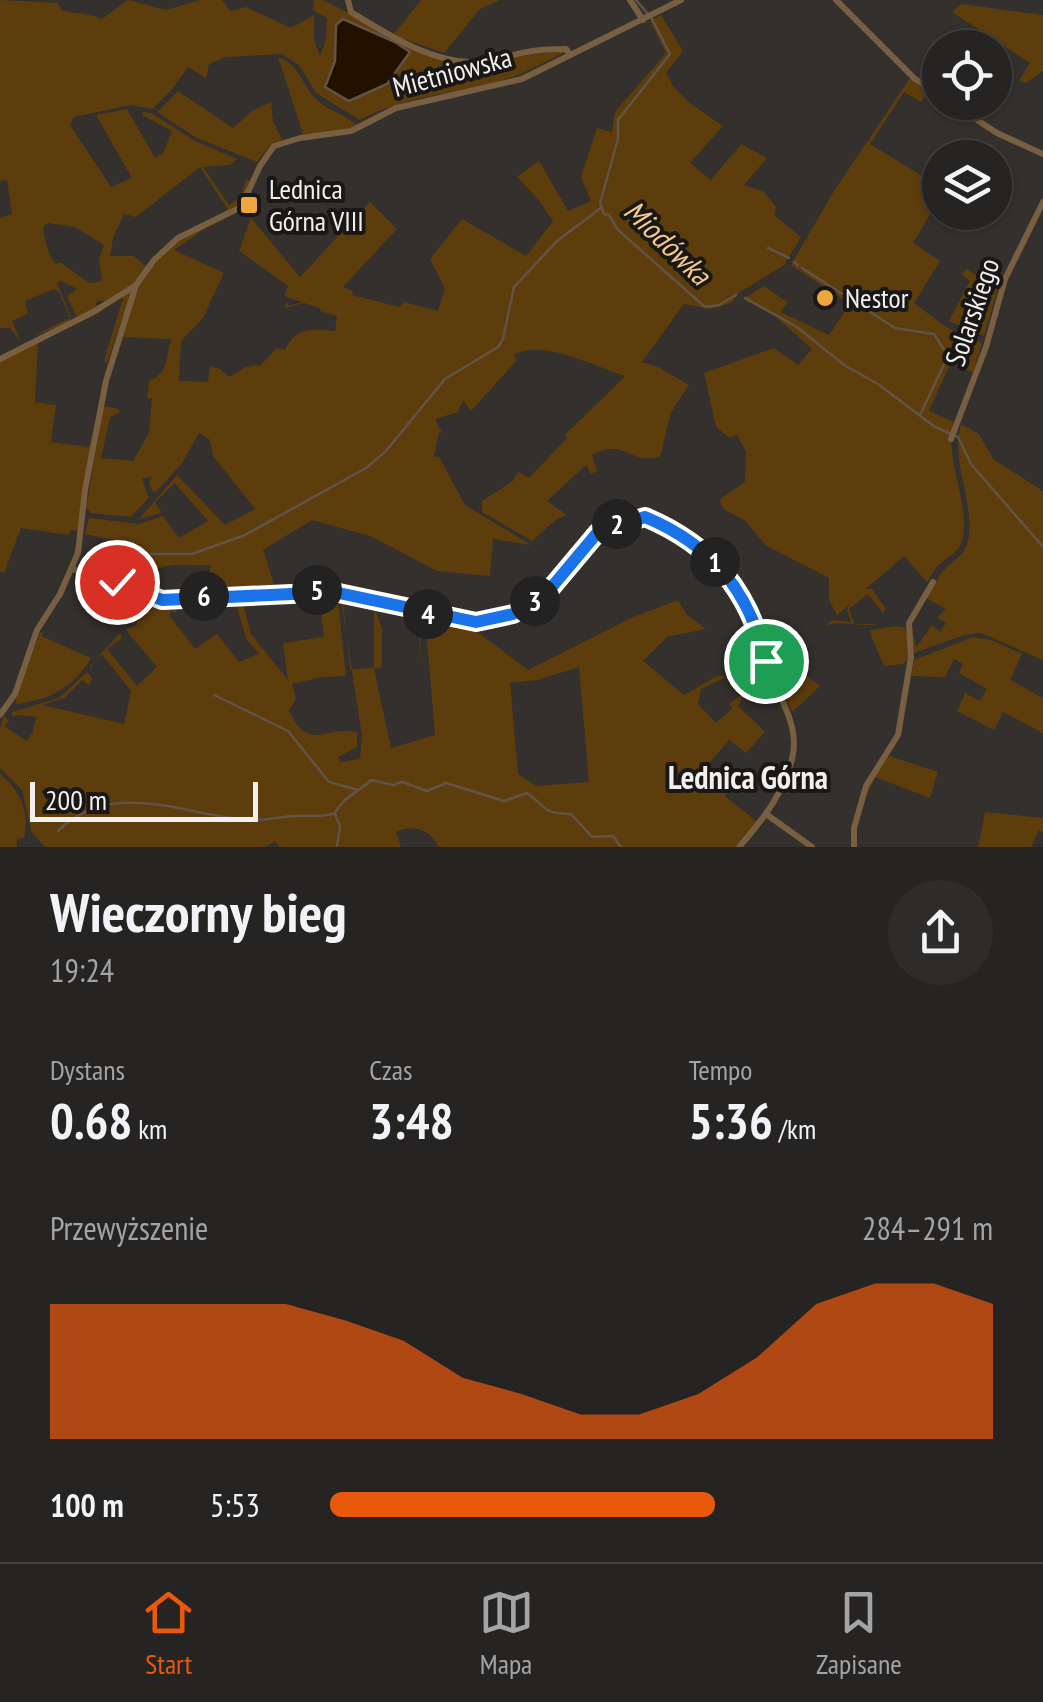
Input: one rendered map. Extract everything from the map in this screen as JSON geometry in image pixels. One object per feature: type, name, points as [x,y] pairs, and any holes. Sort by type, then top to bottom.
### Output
[{"type":"street","points":[[348,0],[351,12],[363,20],[400,41],[446,58],[486,62],[531,51],[566,49],[570,56]]},
{"type":"street","points":[[630,0],[643,20]]},
{"type":"street","name":"Mietniowska","points":[[136,285],[171,244],[196,227],[241,206],[274,146],[352,131],[396,108],[503,86],[681,0]]},
{"type":"street","points":[[836,0],[922,84]]},
{"type":"street","points":[[977,120],[1043,154]]},
{"type":"street","name":"Solarskiego","points":[[951,439],[986,348],[1004,280],[1043,202]]},
{"type":"street","points":[[0,359],[93,312],[136,285]]},
{"type":"street","points":[[1,716],[15,694],[37,630],[72,570],[83,534],[86,490],[106,381],[136,285]]},
{"type":"street","points":[[72,570],[104,577],[162,600],[318,590],[476,622],[513,614],[528,606],[551,588],[598,532],[645,517],[670,527],[722,569],[744,596],[794,739],[791,762],[766,814],[739,847]]},
{"type":"street","points":[[854,847],[854,828],[866,786],[898,735],[911,657],[909,622],[932,582]]},
{"type":"street","points":[[766,814],[812,847]]},
{"type":"shaded area","points":[[0,0],[58,3],[61,10],[102,19],[128,0],[166,10],[200,0],[222,0],[230,11],[246,7],[291,28],[314,15],[314,40],[320,56],[326,40],[327,18],[313,10],[314,0],[323,0],[444,61],[486,65],[563,51],[506,79],[410,101],[360,120],[316,93],[299,65],[282,54],[226,57],[209,64],[206,78],[188,67],[152,109],[131,105],[74,117],[70,125],[111,187],[132,178],[96,115],[127,109],[155,158],[163,153],[172,131],[142,115],[143,112],[237,159],[230,165],[203,167],[229,205],[241,196],[246,179],[251,182],[239,204],[228,210],[200,167],[136,217],[124,214],[110,256],[134,256],[149,269],[182,238],[241,211],[204,229],[174,250],[224,273],[203,318],[181,341],[179,381],[208,382],[210,366],[229,377],[246,367],[261,365],[277,348],[285,350],[300,333],[335,331],[337,316],[320,308],[304,303],[285,308],[287,301],[289,306],[302,302],[284,296],[288,286],[239,251],[251,218],[300,277],[370,202],[397,229],[343,287],[353,291],[352,295],[399,307],[404,302],[438,311],[445,288],[430,259],[462,219],[526,256],[553,221],[517,177],[539,161],[568,211],[591,201],[581,177],[597,128],[612,132],[615,112],[666,53],[650,21],[661,15],[683,51],[666,73],[673,86],[723,126],[690,163],[711,180],[741,144],[767,158],[744,185],[764,192],[776,207],[775,216],[801,237],[784,265],[740,292],[731,303],[711,309],[684,304],[642,362],[689,385],[671,412],[660,457],[640,457],[612,449],[592,455],[597,471],[591,474],[586,465],[547,501],[567,515],[532,541],[482,512],[482,501],[513,481],[518,472],[529,478],[567,438],[565,435],[625,376],[553,352],[525,351],[514,355],[517,360],[471,411],[463,400],[458,412],[435,419],[442,433],[439,432],[434,457],[439,457],[465,505],[531,545],[493,539],[490,576],[437,571],[370,536],[312,520],[263,550],[275,587],[312,588],[204,593],[211,565],[179,565],[149,572],[143,589],[117,581],[118,541],[85,534],[89,518],[139,524],[163,516],[179,538],[208,521],[175,483],[155,502],[162,513],[139,519],[177,475],[225,525],[255,509],[213,456],[210,440],[199,433],[182,463],[157,491],[153,492],[149,483],[152,477],[142,479],[149,498],[131,517],[91,513],[86,508],[103,409],[119,409],[119,413],[110,417],[101,458],[133,461],[149,433],[149,381],[163,369],[172,339],[121,337],[132,285],[106,302],[99,300],[97,308],[77,318],[67,296],[77,289],[61,281],[57,283],[71,317],[70,322],[31,337],[70,318],[54,289],[25,301],[28,314],[12,321],[21,342],[10,328],[0,328],[0,218],[12,214],[7,180],[0,181]],"holes":[[[343,19],[395,42],[387,84],[356,96],[341,95],[326,86]],[[48,223],[75,227],[104,245],[99,259],[102,281],[89,283],[60,262],[55,264],[43,227]]]},
{"type":"shaded area","points":[[421,0],[500,0],[480,9],[444,53],[393,35]]},
{"type":"shaded area","points":[[961,4],[1043,15],[1043,71],[1026,83],[1019,81],[1030,63],[1012,51],[1012,30],[980,30],[952,12]]},
{"type":"shaded area","points":[[343,19],[410,52],[387,84],[349,101],[325,87],[335,61],[336,25]]},
{"type":"shaded area","points":[[278,57],[295,69],[319,102],[356,125],[342,131],[303,134]]},
{"type":"shaded area","points":[[910,78],[922,88],[921,102],[904,92],[870,144],[922,176],[922,228],[913,243],[940,261],[914,303],[946,327],[982,343],[973,373],[951,362],[929,411],[954,422],[952,453],[964,521],[959,548],[927,582],[904,556],[866,589],[872,589],[886,609],[883,613],[868,594],[849,609],[854,624],[879,624],[824,626],[832,620],[851,622],[847,610],[849,605],[837,615],[829,600],[829,578],[765,545],[746,521],[723,509],[720,499],[745,482],[746,452],[737,435],[730,438],[716,427],[704,373],[774,348],[798,365],[812,349],[775,316],[743,299],[764,286],[787,302],[781,312],[829,335],[850,304],[791,265],[834,191]]},
{"type":"shaded area","points":[[178,91],[233,128],[252,111],[271,102],[273,121],[282,140],[271,144],[257,162],[197,138],[157,112]]},
{"type":"shaded area","points":[[966,269],[998,288],[984,336],[949,321],[970,281],[962,275]]},
{"type":"shaded area","points":[[132,289],[107,363],[104,361],[124,295],[99,313],[38,343],[35,402],[56,405],[51,442],[89,447],[101,400],[82,524],[72,564],[79,531],[71,530],[69,535],[21,528],[4,573],[0,571],[0,361]]},
{"type":"shaded area","points":[[961,424],[979,434],[993,459],[1043,491],[1043,660],[981,633],[914,653],[912,627],[916,648],[932,625],[940,632],[946,623],[937,618],[946,609],[926,598],[943,571],[963,552],[969,536],[959,455]]},
{"type":"shaded area","points":[[324,594],[336,596],[346,676],[292,684],[296,699],[289,710],[303,731],[310,734],[357,732],[357,747],[338,757],[340,762],[360,759],[362,736],[352,669],[374,668],[374,609],[366,603],[416,614],[419,617],[421,663],[417,616],[375,609],[382,628],[382,667],[374,669],[391,748],[435,735],[425,616],[462,625],[507,618],[471,627],[528,670],[633,617],[678,600],[686,614],[706,629],[667,637],[643,661],[684,695],[719,675],[726,677],[701,689],[698,704],[716,723],[732,709],[730,703],[748,684],[759,643],[769,677],[759,661],[755,679],[738,706],[765,732],[746,753],[729,740],[705,768],[730,789],[725,796],[757,822],[735,847],[438,847],[426,832],[408,828],[396,832],[401,847],[279,847],[275,841],[265,847],[45,847],[31,831],[22,790],[0,768],[0,728],[4,716],[9,721],[4,726],[27,741],[36,717],[13,717],[12,712],[59,698],[87,672],[92,678],[89,685],[82,680],[64,698],[42,705],[124,724],[131,691],[102,654],[92,664],[92,670],[90,666],[120,633],[122,638],[107,649],[137,686],[157,667],[125,629],[136,626],[137,619],[159,604],[174,600],[176,614],[171,610],[169,615],[195,649],[217,634],[239,662],[259,654],[246,638],[231,597],[257,596],[260,600],[242,600],[251,634],[288,680],[283,643],[324,637],[321,611],[328,607]],"holes":[[[579,667],[589,782],[536,786],[518,774],[510,683],[538,680]]]},
{"type":"shaded area","points":[[344,597],[359,604],[343,601],[347,637],[341,600]]},
{"type":"shaded area","points":[[895,626],[908,631],[908,659],[903,664],[884,666],[870,633]]},
{"type":"shaded area","points":[[44,631],[41,636],[91,658],[77,677],[60,690],[17,704],[40,633]]},
{"type":"shaded area","points":[[769,635],[795,647],[793,651],[809,678],[820,686],[792,712],[775,676],[765,637]]},
{"type":"shaded area","points":[[973,637],[991,640],[1022,654],[1010,680],[1043,698],[1043,733],[1003,712],[994,730],[957,711],[965,693],[980,701],[987,689],[959,673],[963,664],[954,659],[945,677],[911,676],[914,660]]},
{"type":"shaded area","points":[[889,756],[938,772],[930,798],[875,777],[865,800],[871,780]]},
{"type":"shaded area","points":[[0,773],[18,794],[24,810],[26,828],[24,838],[17,839],[17,847],[0,847]]},
{"type":"shaded area","points":[[985,812],[1043,818],[1043,832],[1039,830],[1031,847],[978,847]]},
{"type":"waterway","name":"Miodówka","points":[[636,0],[648,14]]},
{"type":"waterway","name":"Miodówka","points":[[652,19],[670,54],[618,120],[618,139],[600,203],[617,229],[705,307],[719,305],[736,295]]},
{"type":"waterway","points":[[139,554],[192,554],[245,535],[366,468],[385,452],[445,379],[498,347],[514,287],[557,241],[602,207]]},
{"type":"waterway","points":[[768,248],[789,258]]},
{"type":"waterway","points":[[794,262],[798,265]]},
{"type":"waterway","points":[[802,268],[895,328],[934,334],[948,356],[920,415]]},
{"type":"waterway","name":"Miodówka","points":[[745,298],[797,327],[844,365],[878,384],[935,427],[958,437],[971,464],[1043,547]]},
{"type":"waterway","points":[[214,695],[288,731],[329,782],[358,790]]},
{"type":"waterway","points":[[58,831],[80,815],[102,806],[126,803],[250,820],[326,815],[335,813],[371,780],[393,785],[402,782],[427,791],[446,783],[504,801],[527,793],[549,811],[571,814],[592,837],[613,836],[621,847]]},
{"type":"waterway","points":[[335,814],[340,826],[337,846]]},
{"type":"place","name":"Lednica Górna VIII","points":[[249,205]]},
{"type":"place","name":"Nestor","points":[[825,298]]},
{"type":"district","name":"Lednica Górna","points":[[748,778]]},
{"type":"route","points":[[117,582],[162,600],[318,590],[476,622],[513,614],[528,606],[551,588],[598,532],[645,517],[670,527],[728,576],[744,596],[766,661]]}]
